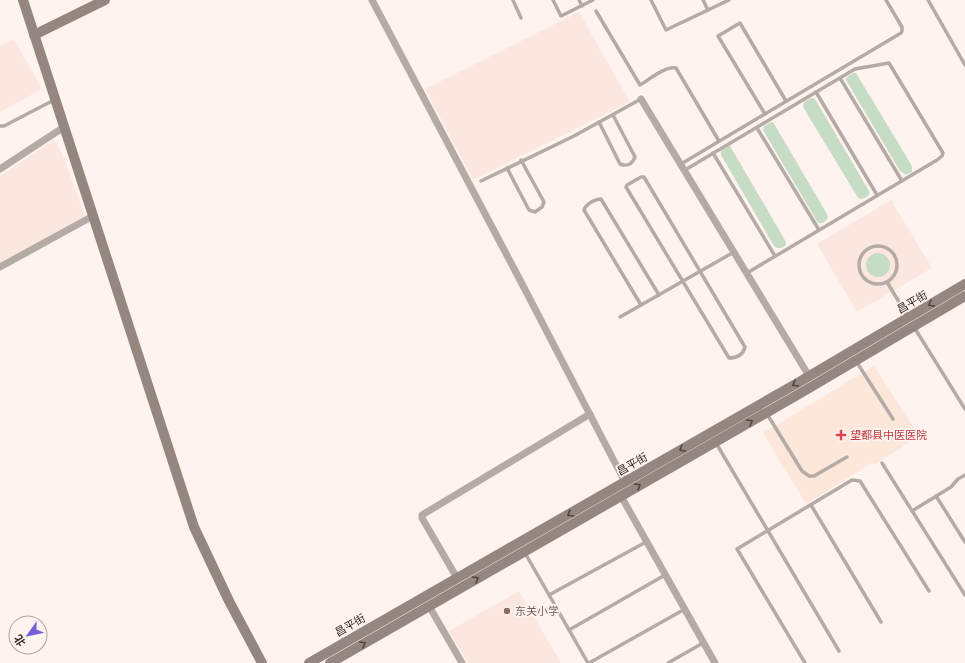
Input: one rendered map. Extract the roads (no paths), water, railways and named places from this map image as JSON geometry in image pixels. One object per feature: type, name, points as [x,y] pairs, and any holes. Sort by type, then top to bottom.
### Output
[{"type":"street","points":[[23,0],[194,527],[229,601],[262,663]]},
{"type":"street","points":[[34,35],[105,0]]},
{"type":"street","points":[[372,0],[625,482]]},
{"type":"street","points":[[641,99],[809,376]]},
{"type":"street","points":[[0,169],[64,127]]},
{"type":"street","points":[[0,267],[93,216]]},
{"type":"street","name":"昌平街","points":[[330,663],[856,360],[965,284]]},
{"type":"street","name":"昌平街","points":[[309,663],[809,376],[911,322],[965,296]]},
{"type":"street","points":[[457,578],[422,518],[422,515],[590,414]]},
{"type":"street","points":[[621,496],[716,663]]},
{"type":"street","points":[[429,606],[462,663]]},
{"type":"lane","points":[[513,0],[522,18]]},
{"type":"lane","points":[[553,0],[561,16],[594,0]]},
{"type":"lane","points":[[579,0],[582,6]]},
{"type":"lane","points":[[651,0],[666,30],[729,0]]},
{"type":"lane","points":[[703,0],[708,10]]},
{"type":"lane","points":[[682,168],[719,141],[901,33],[902,27],[886,0]]},
{"type":"lane","points":[[928,0],[965,65]]},
{"type":"lane","points":[[596,11],[640,85],[664,70],[671,67],[676,68],[719,141]]},
{"type":"lane","points":[[765,114],[718,36],[740,23],[786,101]]},
{"type":"lane","points":[[682,168],[713,153],[855,69],[889,63],[943,153],[940,158],[746,273]]},
{"type":"lane","points":[[840,78],[902,181]]},
{"type":"lane","points":[[816,92],[878,195]]},
{"type":"lane","points":[[481,181],[613,115],[641,99]]},
{"type":"lane","points":[[0,126],[4,126],[55,100]]},
{"type":"lane","points":[[599,122],[620,164],[625,166],[630,165],[635,157],[613,115]]},
{"type":"lane","points":[[756,128],[819,230]]},
{"type":"lane","points":[[713,153],[775,256]]},
{"type":"lane","points":[[506,168],[529,210],[535,212],[542,207],[544,202],[521,160]]},
{"type":"lane","points":[[641,177],[644,177],[700,271],[746,348],[742,354],[735,358],[729,358],[626,188],[627,185],[641,177]]},
{"type":"lane","points":[[641,305],[584,210],[587,205],[597,199],[601,199],[659,295]]},
{"type":"lane","points":[[882,246],[891,251],[894,255],[896,260],[896,270],[891,279],[887,282],[873,284],[865,280],[859,272],[859,261],[863,252],[867,249],[882,246]]},
{"type":"lane","points":[[620,317],[734,252]]},
{"type":"lane","points":[[887,282],[965,409]]},
{"type":"lane","points":[[856,360],[893,419]]},
{"type":"lane","points":[[766,413],[806,475],[814,476],[847,457]]},
{"type":"lane","points":[[715,442],[839,651]]},
{"type":"lane","points":[[882,463],[965,595]]},
{"type":"lane","points":[[912,511],[951,487],[958,479],[965,475]]},
{"type":"lane","points":[[805,663],[737,549],[852,480],[860,481],[929,591]]},
{"type":"lane","points":[[936,496],[965,542]]},
{"type":"lane","points":[[811,505],[881,622]]},
{"type":"lane","points":[[549,595],[647,541]]},
{"type":"lane","points":[[524,551],[589,663],[685,609]]},
{"type":"lane","points":[[569,630],[666,575]]},
{"type":"lane","points":[[668,663],[704,642]]},
{"type":"place","name":"望都县中医医院","points":[[841,435]]},
{"type":"place","name":"东关小学","points":[[507,611]]}]
